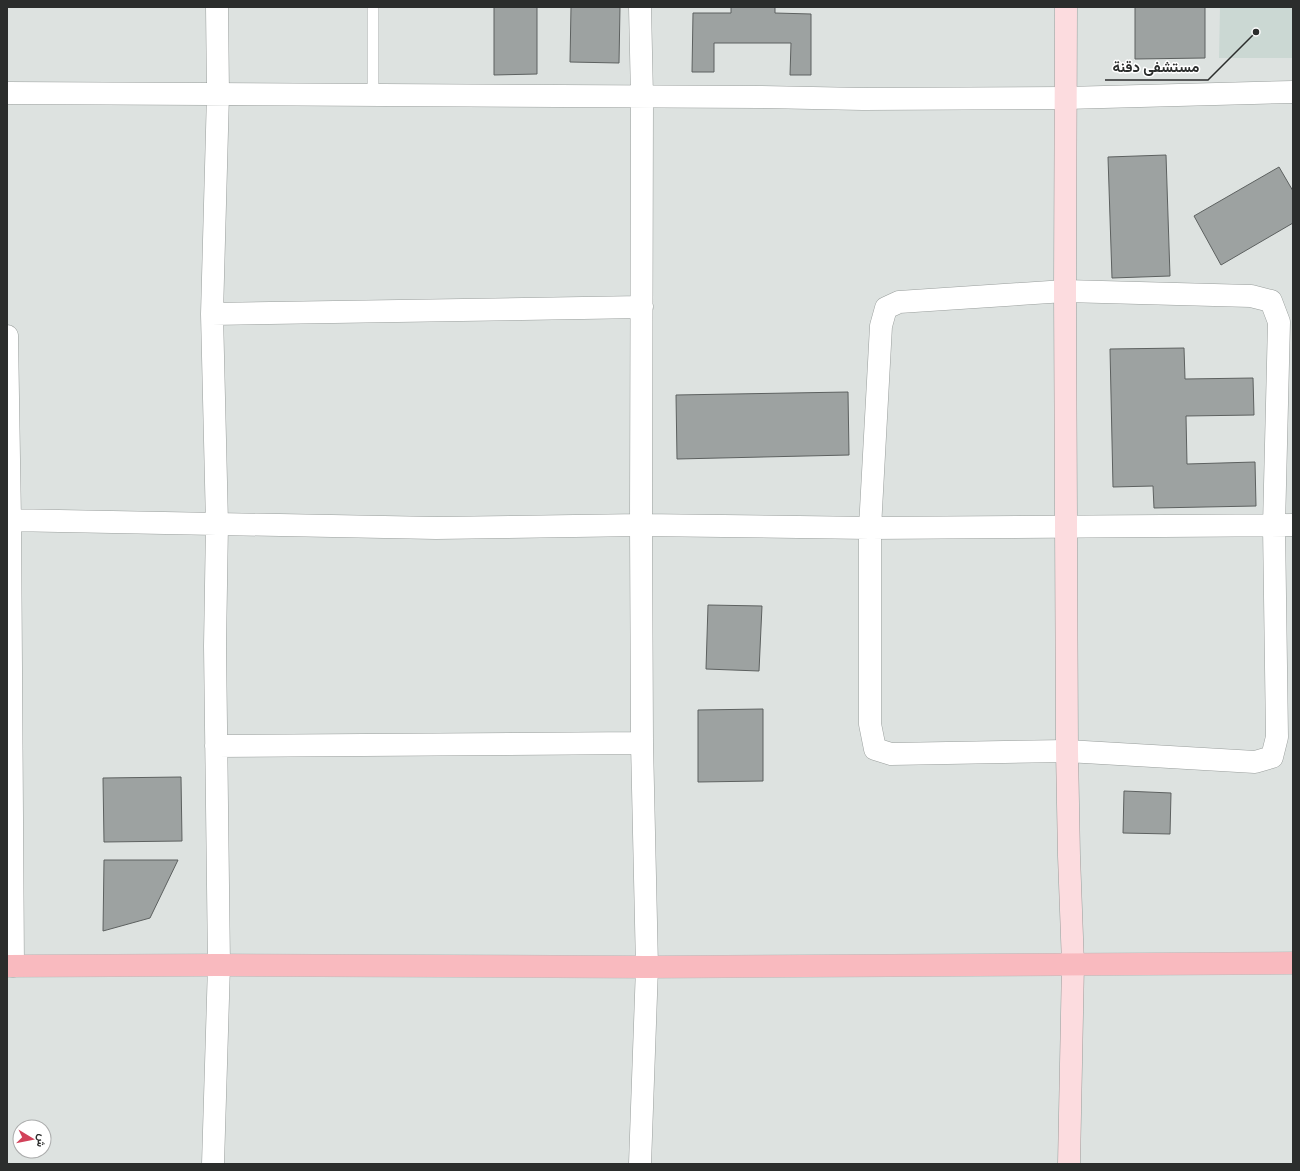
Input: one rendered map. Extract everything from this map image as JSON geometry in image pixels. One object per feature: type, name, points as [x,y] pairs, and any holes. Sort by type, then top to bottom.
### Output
[{"type":"main road","points":[[10,966],[219,965],[647,967],[1293,963]]},
{"type":"street","points":[[213,1164],[219,965],[215,646],[217,524],[212,314],[218,94],[217,7]]},
{"type":"street","points":[[640,7],[642,97],[642,743],[647,967],[640,1164]]},
{"type":"street","points":[[1066,7],[1065,291],[1067,751],[1073,964],[1069,1164]]},
{"type":"street","points":[[7,93],[760,97],[863,99],[1066,98],[1293,92]]},
{"type":"street","points":[[1065,291],[1251,296],[1271,301],[1278,322],[1283,525],[1277,737],[1272,757],[1255,762],[1067,751],[891,754],[875,749],[870,724],[870,528],[881,326],[886,308],[899,302],[1065,291]]},
{"type":"street","points":[[212,314],[642,307]]},
{"type":"street","points":[[7,336],[10,966]]},
{"type":"street","points":[[8,520],[436,528],[641,525],[870,528],[1283,525]]},
{"type":"street","points":[[216,746],[642,743]]},
{"type":"lane","points":[[372,95],[373,7]]},
{"type":"shaded area","points":[[1220,7],[1293,7],[1293,58],[1219,58]]},
{"type":"building","points":[[494,7],[537,7],[537,74],[494,75]]},
{"type":"building","points":[[571,7],[620,7],[619,63],[570,62]]},
{"type":"building","points":[[731,7],[775,7],[775,13],[811,14],[811,75],[790,75],[791,43],[714,43],[714,72],[692,72],[693,13],[731,13]]},
{"type":"building","points":[[1135,7],[1205,7],[1205,58],[1135,59]]},
{"type":"building","points":[[1166,155],[1170,276],[1112,278],[1108,157]]},
{"type":"building","points":[[1279,167],[1293,191],[1293,223],[1221,265],[1194,216]]},
{"type":"building","points":[[1184,348],[1185,379],[1253,378],[1254,415],[1186,416],[1187,464],[1255,462],[1256,506],[1154,508],[1153,486],[1113,487],[1110,349]]},
{"type":"building","points":[[848,392],[849,455],[677,459],[676,395]]},
{"type":"building","points":[[708,605],[762,606],[759,671],[706,669]]},
{"type":"building","points":[[763,709],[763,781],[698,782],[698,710]]},
{"type":"building","points":[[181,777],[182,841],[104,842],[103,778]]},
{"type":"building","points":[[1124,791],[1171,793],[1170,834],[1123,833]]},
{"type":"building","points":[[104,860],[178,860],[150,918],[103,931]]},
{"type":"place","name":"مستشفى دقنة","points":[[1256,32]]}]
